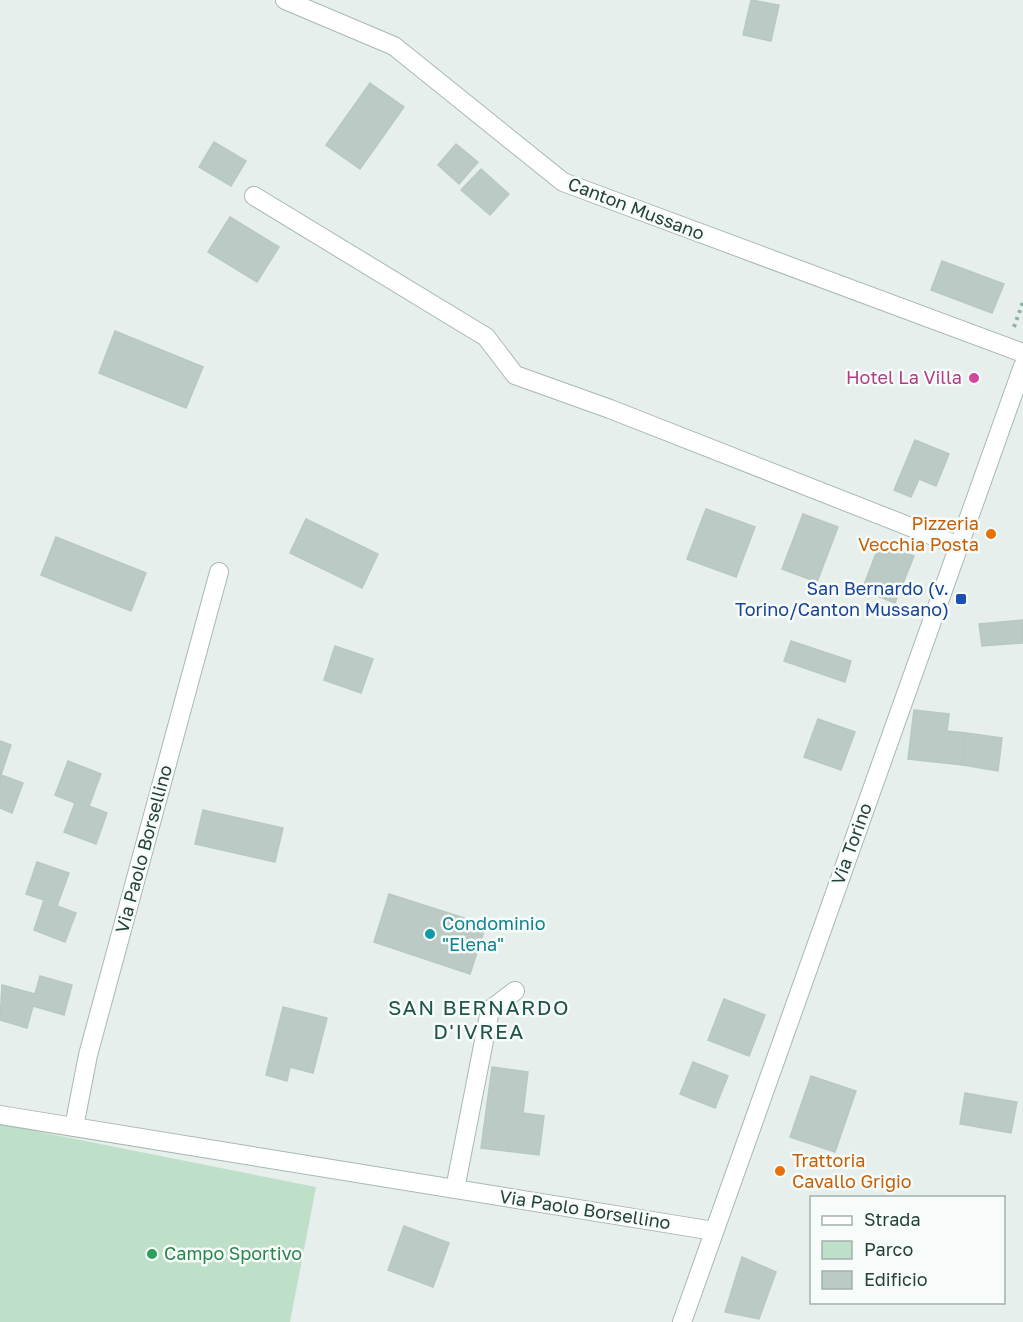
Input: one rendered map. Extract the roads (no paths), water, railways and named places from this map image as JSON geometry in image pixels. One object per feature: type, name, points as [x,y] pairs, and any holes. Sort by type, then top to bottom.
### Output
[{"type":"street","name":"Canton Mussano","points":[[285,0],[394,46],[563,182],[1023,353]]},
{"type":"street","points":[[254,196],[486,337],[515,375],[610,409],[959,546]]},
{"type":"street","name":"Via Torino","points":[[682,1322],[1023,366]]},
{"type":"street","name":"Via Paolo Borsellino","points":[[74,1127],[91,1043],[219,572]]},
{"type":"street","points":[[455,1189],[490,1010],[515,991]]},
{"type":"street","name":"Via Paolo Borsellino","points":[[0,1115],[714,1231]]},
{"type":"place","name":"Hotel La Villa","points":[[974,378]]},
{"type":"place","name":"Pizzeria Vecchia Posta","points":[[991,534]]},
{"type":"place","name":"San Bernardo (v. Torino/Canton Mussano)","points":[[961,599]]},
{"type":"place","name":"Condominio \"Elena\"","points":[[430,934]]},
{"type":"place","name":"Trattoria Cavallo Grigio","points":[[780,1171]]},
{"type":"place","name":"Campo Sportivo","points":[[152,1254]]},
{"type":"district","name":"SAN BERNARDO D'IVREA","points":[[479,1020]]}]
